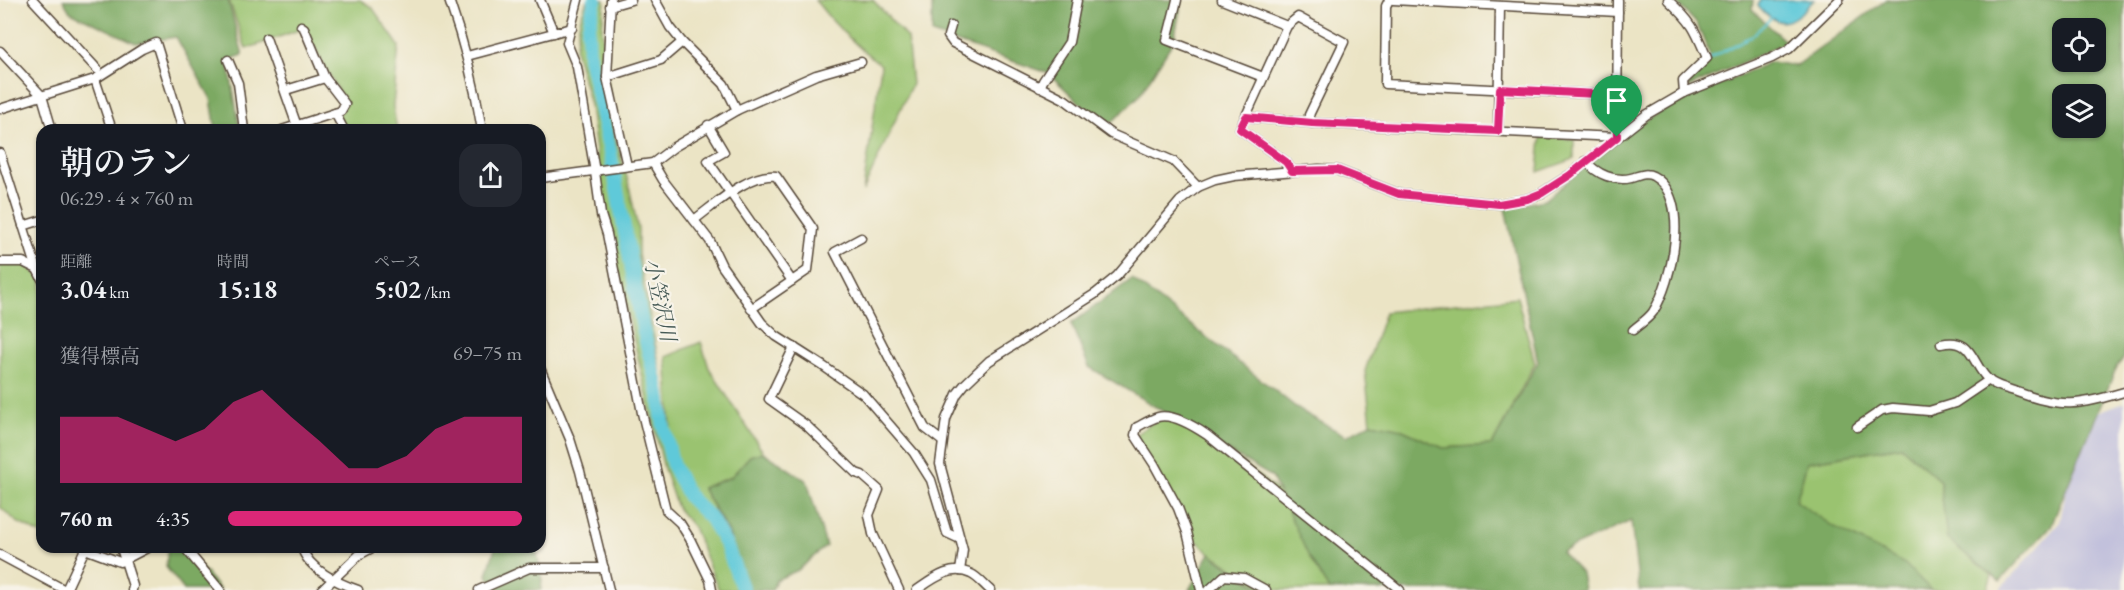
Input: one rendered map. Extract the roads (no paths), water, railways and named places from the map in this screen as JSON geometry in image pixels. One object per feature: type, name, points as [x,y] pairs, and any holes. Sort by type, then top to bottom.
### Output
[{"type":"street","points":[[33,0],[97,69]]},
{"type":"street","points":[[449,0],[467,56],[481,124]]},
{"type":"street","points":[[540,0],[554,33]]},
{"type":"street","points":[[578,0],[567,43],[577,67],[597,171],[601,215],[607,234],[642,413],[666,510],[680,523],[690,539],[710,580],[712,590]]},
{"type":"street","points":[[625,166],[607,77],[610,3],[632,0]]},
{"type":"street","points":[[655,0],[670,27],[682,42],[724,84],[736,110]]},
{"type":"street","points":[[1040,88],[1069,42],[1077,0]]},
{"type":"street","points":[[1177,0],[1167,40],[1263,77]]},
{"type":"street","points":[[1222,0],[1287,26]]},
{"type":"street","points":[[1616,95],[1384,84],[1386,6],[1391,0],[1618,12]]},
{"type":"street","points":[[1617,137],[1618,0]]},
{"type":"street","points":[[1668,0],[1695,29],[1707,58],[1683,81],[1684,93]]},
{"type":"street","points":[[960,571],[963,550],[940,464],[946,418],[957,394],[989,361],[1095,294],[1118,276],[1180,201],[1198,187],[1234,176],[1337,170],[1399,194],[1499,204],[1527,199],[1542,193],[1646,115],[1684,93],[1781,54],[1798,43],[1839,0]]},
{"type":"street","points":[[1498,131],[1500,6]]},
{"type":"street","points":[[1292,171],[1286,162],[1240,129],[1287,26],[1298,17],[1344,42],[1309,115],[1312,123]]},
{"type":"street","points":[[301,26],[304,27],[325,78],[345,104],[341,111],[303,124]]},
{"type":"street","points":[[951,26],[948,36],[953,43],[1064,99],[1111,134],[1173,161],[1198,187]]},
{"type":"street","points":[[467,56],[572,28]]},
{"type":"street","points":[[266,38],[296,124]]},
{"type":"street","points":[[607,77],[661,60],[682,42]]},
{"type":"street","points":[[0,110],[95,79],[142,48],[156,43],[181,124]]},
{"type":"street","points":[[0,51],[42,96],[50,124]]},
{"type":"street","points":[[228,60],[238,83],[243,124]]},
{"type":"street","points":[[546,177],[653,164],[674,147],[736,110],[816,75],[861,62]]},
{"type":"street","points":[[286,90],[325,78]]},
{"type":"street","points":[[95,79],[110,124]]},
{"type":"street","points":[[335,113],[341,124]]},
{"type":"street","points":[[1246,117],[1312,123],[1617,137]]},
{"type":"street","points":[[708,125],[723,152],[708,161],[792,281]]},
{"type":"street","points":[[0,153],[36,266]]},
{"type":"street","points":[[1586,161],[1598,173],[1611,177],[1629,178],[1651,174],[1659,180],[1673,204],[1675,241],[1670,272],[1653,313],[1633,330]]},
{"type":"street","points":[[653,164],[710,241],[722,266],[751,309],[776,336],[863,394],[896,431],[914,453],[931,480],[947,533],[960,539]]},
{"type":"street","points":[[694,220],[747,183],[764,175],[776,176],[813,229],[808,270],[751,309]]},
{"type":"street","points":[[23,226],[36,222]]},
{"type":"street","points":[[861,238],[835,252],[925,428],[942,441]]},
{"type":"street","points":[[0,262],[23,262],[36,268]]},
{"type":"street","points":[[1941,344],[1953,341],[1962,344],[1969,350],[1989,380],[2041,401],[2072,404],[2124,392]]},
{"type":"street","points":[[794,347],[769,399],[807,426],[856,473],[862,475],[879,490],[869,515],[873,534],[899,590]]},
{"type":"street","points":[[1857,428],[1882,410],[1893,408],[1929,411],[1955,403],[1989,380]]},
{"type":"street","points":[[546,382],[570,439],[580,471],[609,590]]},
{"type":"street","points":[[1201,590],[1187,532],[1178,508],[1135,435],[1137,427],[1156,417],[1169,417],[1195,427],[1207,435],[1400,590]]},
{"type":"street","points":[[0,555],[65,590],[83,553]]},
{"type":"street","points":[[96,553],[120,562],[137,553]]},
{"type":"street","points":[[122,553],[133,586],[132,590]]},
{"type":"street","points":[[189,553],[220,590]]},
{"type":"street","points":[[304,553],[333,580],[358,590]]},
{"type":"street","points":[[322,590],[363,553]]},
{"type":"street","points":[[479,590],[530,568],[604,568]]},
{"type":"street","points":[[917,590],[938,575],[960,571],[972,574],[990,590]]},
{"type":"street","points":[[1209,590],[1224,576],[1245,578],[1266,590]]},
{"type":"water","points":[[1761,0],[1814,0],[1793,19],[1780,22],[1766,14],[1758,5]]},
{"type":"waterway","name":"小笠沢川","points":[[595,0],[588,30],[589,57],[611,157],[643,329],[658,389],[673,466],[689,497],[711,519],[727,547],[743,590]]},
{"type":"waterway","points":[[1709,59],[1753,35],[1771,18]]}]
